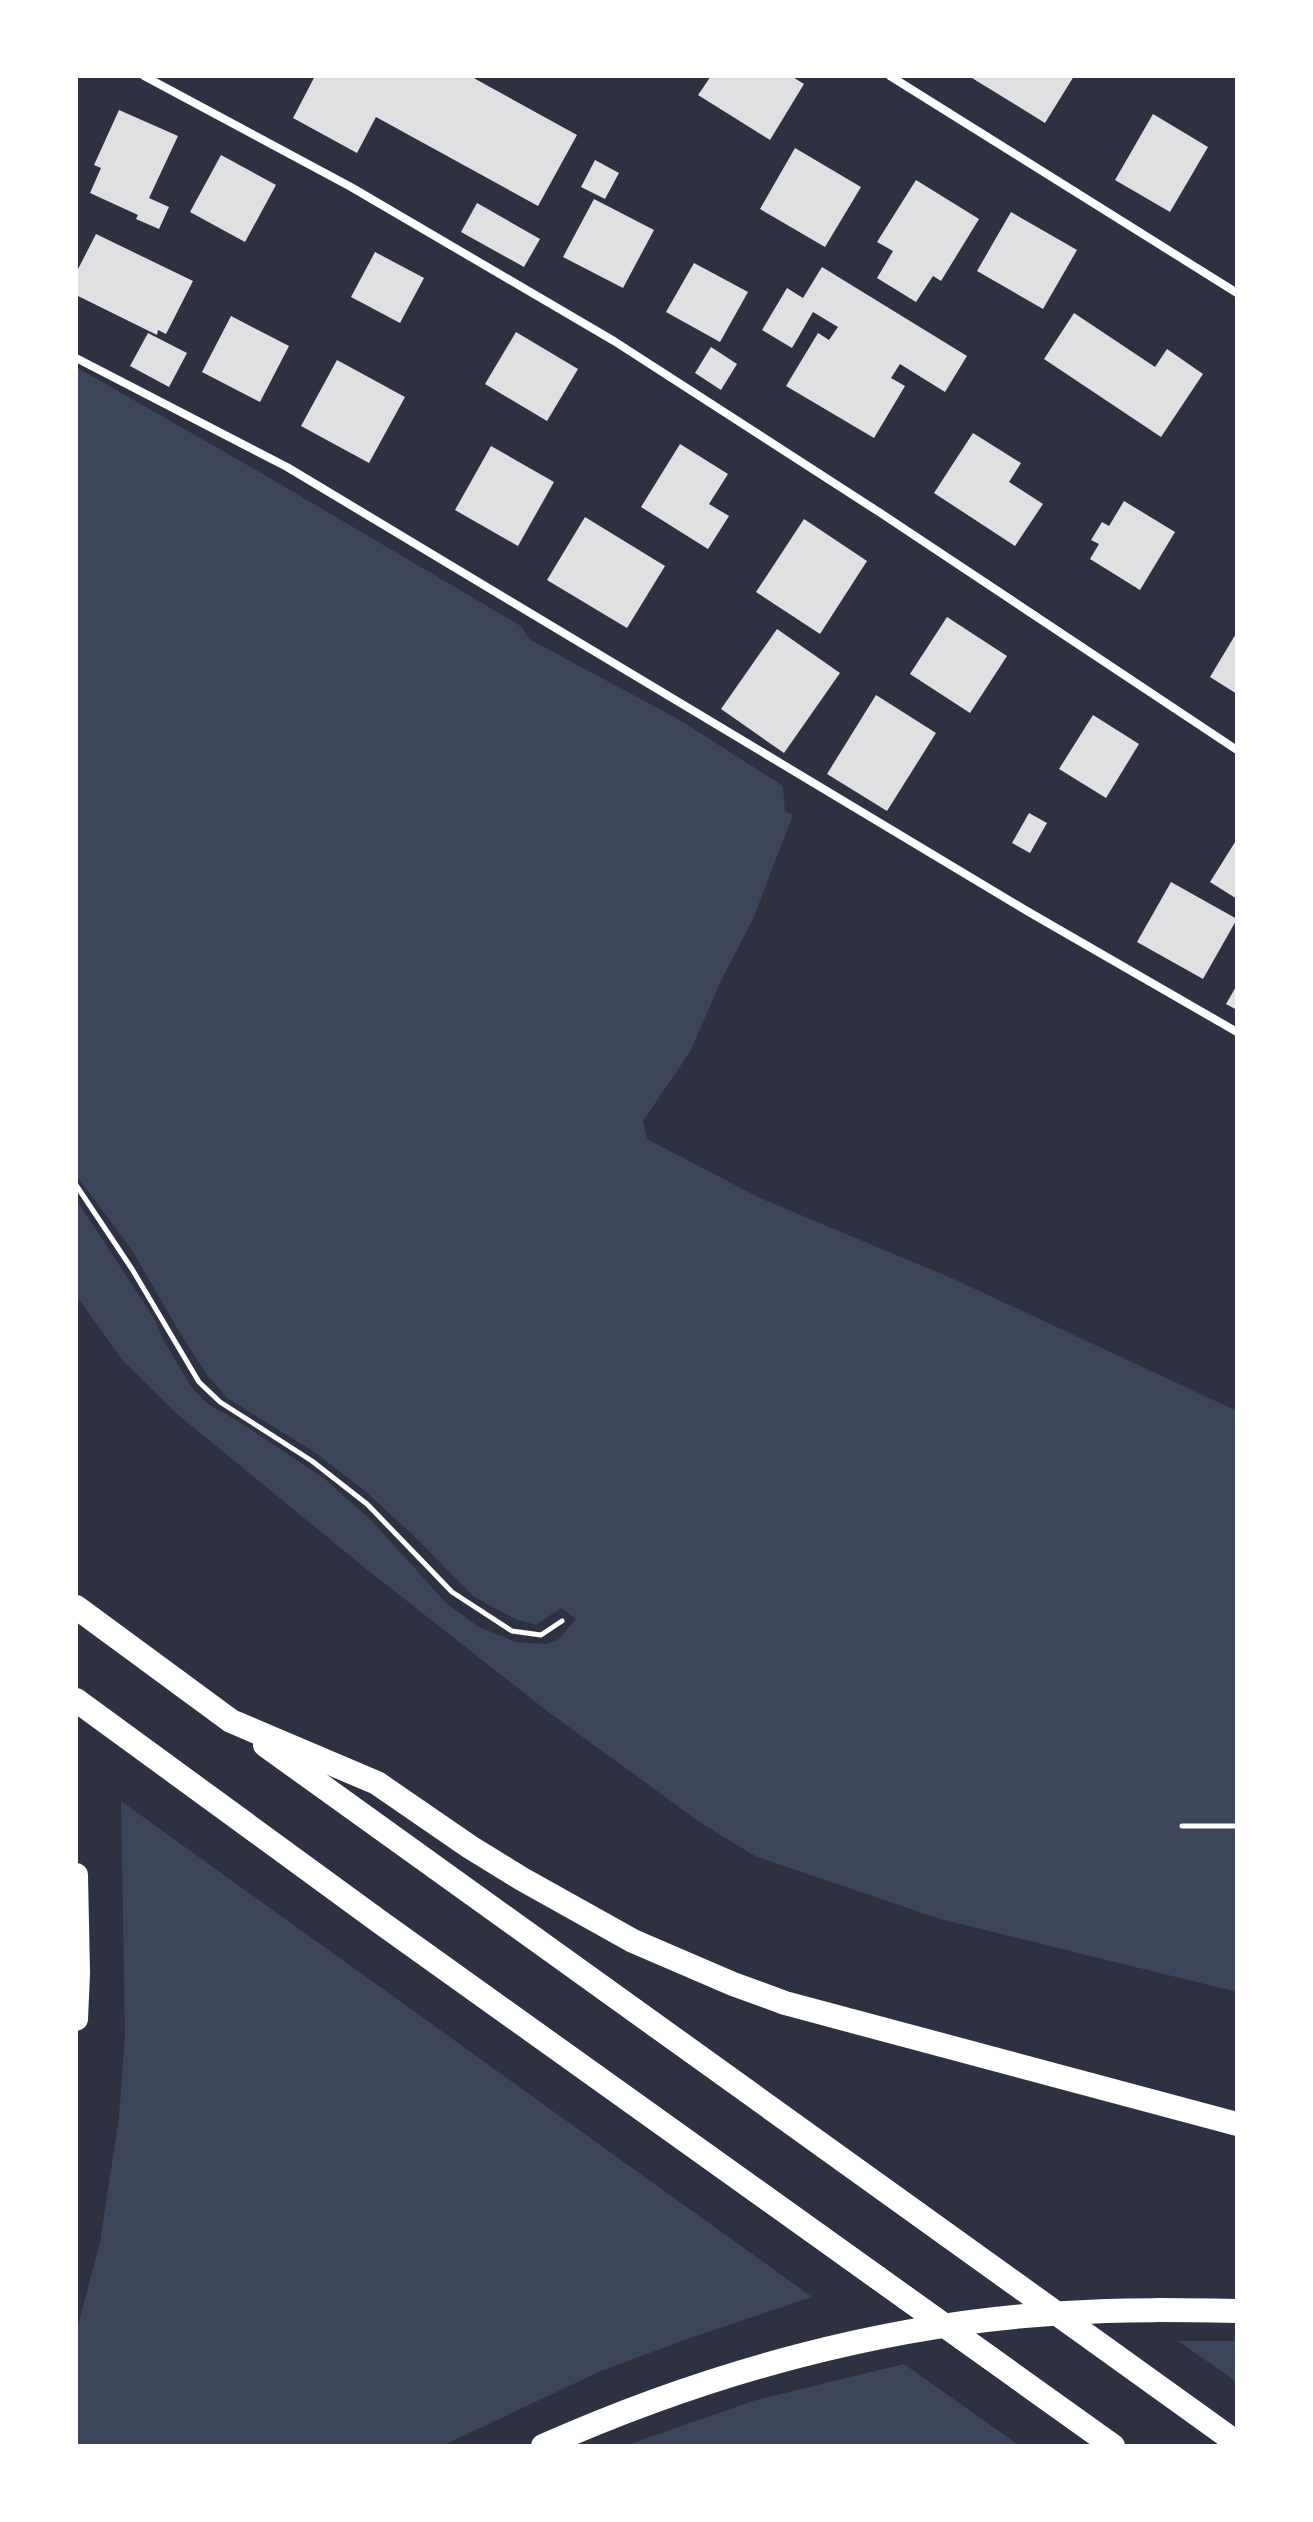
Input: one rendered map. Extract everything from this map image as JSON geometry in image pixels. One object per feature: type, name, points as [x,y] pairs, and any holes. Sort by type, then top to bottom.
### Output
[{"type":"highway","points":[[76,1607],[1237,2443]]},
{"type":"highway","points":[[76,1700],[380,1922],[1113,2446]]},
{"type":"highway","points":[[231,1721],[377,1783],[470,1847],[575,1910],[633,1941],[733,1984],[785,2003],[1237,2124]]},
{"type":"highway","points":[[76,1878],[76,2019]]},
{"type":"highway","points":[[543,2446],[585,2427],[746,2371],[890,2335],[995,2319],[1065,2313],[1171,2309],[1237,2311]]},
{"type":"street","points":[[144,76],[351,187],[614,341],[879,512],[1237,750]]},
{"type":"street","points":[[890,76],[1237,293]]},
{"type":"street","points":[[76,358],[287,467],[1027,911],[1234,1031]]},
{"type":"path","points":[[76,1185],[132,1269],[199,1382],[220,1402],[312,1461],[367,1504],[452,1592],[489,1617],[512,1631],[541,1635],[562,1621]]},
{"type":"path","points":[[1182,1826],[1237,1826]]},
{"type":"shaded area","points":[[76,367],[521,626],[529,639],[680,720],[783,786],[785,811],[793,815],[753,919],[690,1052],[643,1121],[647,1139],[758,1197],[956,1280],[1237,1411],[1237,1992],[940,1919],[755,1856],[701,1823],[547,1711],[365,1568],[177,1414],[123,1361],[76,1295],[76,1199],[154,1318],[192,1388],[209,1405],[325,1479],[372,1521],[447,1604],[479,1627],[516,1642],[546,1644],[559,1639],[576,1619],[561,1608],[536,1625],[517,1620],[474,1597],[366,1492],[317,1454],[227,1398],[183,1338],[133,1252],[76,1175]]},
{"type":"shaded area","points":[[121,1801],[812,2297],[603,2370],[442,2446],[76,2446],[76,2333],[100,2242],[119,2117],[125,2036]]},
{"type":"shaded area","points":[[1178,2341],[1237,2341],[1237,2382]]},
{"type":"shaded area","points":[[904,2364],[1020,2446],[624,2446],[756,2400]]},
{"type":"building","points":[[315,76],[470,76],[577,135],[538,206],[376,117],[357,153],[293,118]]},
{"type":"building","points":[[711,76],[791,76],[804,84],[770,140],[698,95]]},
{"type":"building","points":[[973,76],[1074,76],[1045,123]]},
{"type":"building","points":[[119,110],[178,136],[149,198],[169,207],[159,229],[136,219],[138,215],[90,193],[101,168],[94,165]]},
{"type":"building","points":[[1153,114],[1208,147],[1170,212],[1115,180]]},
{"type":"building","points":[[795,148],[861,187],[825,247],[760,209]]},
{"type":"building","points":[[221,155],[276,185],[245,242],[190,212]]},
{"type":"building","points":[[595,160],[619,173],[605,199],[581,187]]},
{"type":"building","points":[[916,180],[979,219],[941,281],[933,276],[916,302],[877,278],[893,251],[877,242]]},
{"type":"building","points":[[594,199],[654,230],[623,288],[563,257]]},
{"type":"building","points":[[477,203],[540,239],[524,267],[461,232]]},
{"type":"building","points":[[1011,212],[1077,250],[1043,309],[977,271]]},
{"type":"building","points":[[96,234],[193,281],[166,334],[158,330],[157,335],[76,295],[76,273]]},
{"type":"building","points":[[375,252],[424,278],[400,323],[351,297]]},
{"type":"building","points":[[694,263],[748,292],[720,342],[666,312]]},
{"type":"building","points":[[822,267],[967,356],[945,392],[900,364],[891,378],[905,386],[874,438],[786,386],[818,333],[829,340],[838,327],[813,312],[792,348],[762,330],[787,288],[803,298]]},
{"type":"building","points":[[1074,313],[1155,367],[1167,349],[1203,374],[1161,437],[1044,359]]},
{"type":"building","points":[[231,316],[289,346],[260,402],[202,372]]},
{"type":"building","points":[[516,332],[578,369],[547,421],[485,384]]},
{"type":"building","points":[[148,333],[187,353],[169,387],[130,366]]},
{"type":"building","points":[[711,347],[737,364],[721,390],[695,373]]},
{"type":"building","points":[[337,360],[405,397],[369,463],[301,426]]},
{"type":"building","points":[[973,433],[1021,463],[1009,482],[1043,504],[1015,546],[934,493]]},
{"type":"building","points":[[680,444],[728,474],[709,504],[729,516],[708,549],[641,507]]},
{"type":"building","points":[[491,446],[554,482],[518,546],[455,510]]},
{"type":"building","points":[[1124,501],[1175,532],[1140,590],[1090,559],[1099,544],[1091,540],[1102,522],[1109,526]]},
{"type":"building","points":[[585,517],[665,566],[627,628],[547,580]]},
{"type":"building","points":[[804,519],[867,561],[820,634],[756,592]]},
{"type":"building","points":[[947,617],[1007,656],[970,713],[910,674]]},
{"type":"building","points":[[777,629],[840,673],[784,753],[721,709]]},
{"type":"building","points":[[1237,632],[1237,694],[1210,677]]},
{"type":"building","points":[[876,695],[936,733],[887,811],[827,774]]},
{"type":"building","points":[[1093,715],[1139,744],[1106,798],[1059,769]]},
{"type":"building","points":[[1029,813],[1047,823],[1030,853],[1012,843]]},
{"type":"building","points":[[1237,839],[1237,899],[1210,882]]},
{"type":"building","points":[[1171,882],[1237,919],[1203,979],[1137,942]]},
{"type":"building","points":[[1237,985],[1237,1010],[1226,1004]]}]
